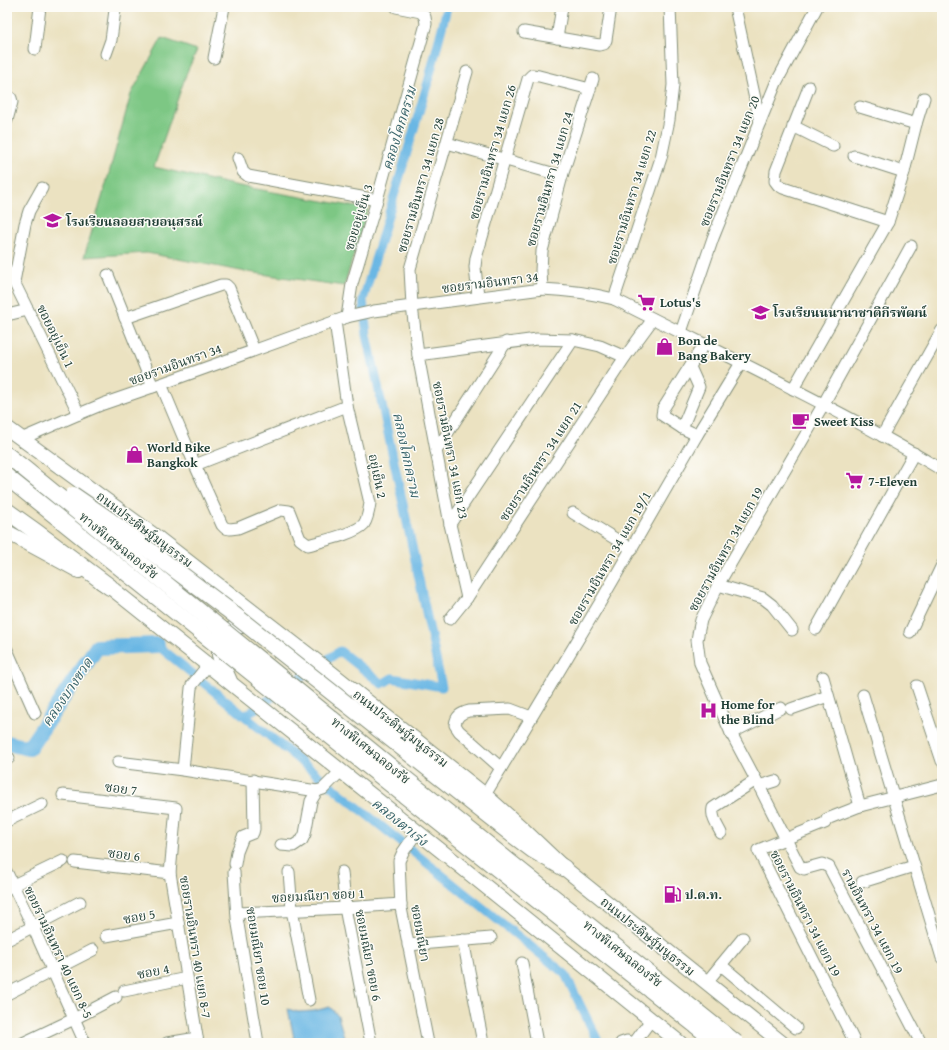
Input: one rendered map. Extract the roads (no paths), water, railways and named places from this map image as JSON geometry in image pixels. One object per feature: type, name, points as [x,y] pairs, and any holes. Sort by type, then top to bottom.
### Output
[{"type":"highway","name":"ทางพิเศษฉลองรัช","points":[[7,455],[401,775],[736,1043]]},
{"type":"highway","points":[[21,466],[52,479],[227,609],[509,832],[533,850],[564,868]]},
{"type":"highway","name":"ทางพิเศษฉลองรัช","points":[[7,477],[404,795],[718,1043]]},
{"type":"highway","points":[[7,511],[35,530],[110,587]]},
{"type":"main road","name":"ถนนประดิษฐ์มนูธรรม","points":[[7,428],[159,539],[272,626],[485,795],[564,868],[782,1043]]},
{"type":"main road","points":[[7,532],[110,587],[204,669],[231,683],[267,712],[336,775],[417,832],[680,1043]]},
{"type":"main road","points":[[231,683],[219,654],[222,637],[233,627],[244,625],[272,626]]},
{"type":"street","points":[[35,49],[40,7]]},
{"type":"street","points":[[214,58],[224,7]]},
{"type":"street","name":"ซอยอยู่เย็น 3","points":[[352,316],[352,284],[426,24],[425,16],[421,12],[396,7]]},
{"type":"street","points":[[557,38],[562,7]]},
{"type":"street","points":[[524,32],[600,45],[604,44],[606,40],[611,7]]},
{"type":"street","name":"ซอยรามอินทรา 34 แยก 22","points":[[614,299],[661,158],[669,120],[673,85],[670,7]]},
{"type":"street","points":[[734,7],[760,122]]},
{"type":"street","name":"ซอยรามอินทรา 34 แยก 20","points":[[681,332],[713,238],[760,122],[776,84],[817,7]]},
{"type":"street","points":[[106,54],[111,40],[117,8]]},
{"type":"street","name":"ซอยรามอินทรา 34 แยก 28","points":[[412,306],[410,269],[467,72]]},
{"type":"street","name":"ซอยรามอินทรา 34 แยก 26","points":[[478,296],[474,268],[476,258],[528,79],[532,76],[539,76],[591,84]]},
{"type":"street","name":"ซอยรามอินทรา 34 แยก 24","points":[[542,289],[542,251],[562,176],[591,84]]},
{"type":"street","points":[[809,87],[776,171],[775,181],[783,188],[888,222]]},
{"type":"street","points":[[7,96],[11,98],[12,102],[7,120]]},
{"type":"street","points":[[793,389],[888,222],[904,172],[924,98]]},
{"type":"street","points":[[860,107],[916,124]]},
{"type":"street","points":[[793,126],[833,146]]},
{"type":"street","points":[[447,142],[562,176]]},
{"type":"street","points":[[854,156],[904,172]]},
{"type":"street","points":[[238,158],[243,172],[248,176],[377,200]]},
{"type":"street","points":[[14,282],[25,224],[29,211],[42,188]]},
{"type":"street","name":"ซอยรามอินทรา 34 แยก 19","points":[[855,1043],[758,850],[785,839],[758,783],[731,733],[700,663],[697,640],[701,620],[718,585],[824,405],[911,246]]},
{"type":"street","name":"ซอยอยู่เย็น 1","points":[[7,272],[14,282],[79,414]]},
{"type":"street","points":[[108,275],[125,318],[195,465],[347,406],[335,322]]},
{"type":"street","points":[[125,318],[221,285],[226,285],[229,288],[254,350]]},
{"type":"street","name":"ซอยรามอินทรา 34","points":[[21,438],[79,414],[352,316],[374,310],[542,289],[588,293],[614,299],[824,405],[914,453],[942,470]]},
{"type":"street","name":"ซอยรามอินทรา 34 แยก 23","points":[[412,306],[418,355],[450,524],[466,598]]},
{"type":"street","points":[[7,315],[28,310]]},
{"type":"street","name":"ซอยรามอินทรา 34 แยก 21","points":[[450,619],[466,598],[625,357],[653,319]]},
{"type":"street","points":[[882,436],[942,330]]},
{"type":"street","points":[[418,355],[537,339],[573,340],[600,346],[625,357]]},
{"type":"street","points":[[450,524],[573,340]]},
{"type":"street","points":[[436,451],[506,342]]},
{"type":"street","points":[[696,435],[682,428],[662,415],[662,413],[663,409],[704,344]]},
{"type":"street","name":"ซอยรามอินทรา 34 แยก 19/1","points":[[485,795],[632,549],[696,435],[741,363]]},
{"type":"street","points":[[682,428],[700,387],[690,367]]},
{"type":"street","name":"อยู่เย็น 2","points":[[195,465],[222,526],[226,528],[235,529],[281,510],[286,510],[289,511],[300,540],[308,545],[349,533],[360,527],[367,519],[370,503],[347,406]]},
{"type":"street","points":[[816,629],[914,453]]},
{"type":"street","points":[[573,513],[632,549]]},
{"type":"street","points":[[910,632],[942,565]]},
{"type":"street","points":[[718,585],[763,598],[772,605],[792,630]]},
{"type":"street","points":[[7,650],[34,713]]},
{"type":"street","points":[[183,770],[191,688],[204,669]]},
{"type":"street","points":[[823,677],[860,806]]},
{"type":"street","points":[[917,686],[942,761]]},
{"type":"street","points":[[863,695],[942,958]]},
{"type":"street","points":[[731,733],[786,708],[828,696]]},
{"type":"street","points":[[501,768],[459,731],[455,725],[455,720],[463,712],[510,709],[531,717]]},
{"type":"street","points":[[118,762],[320,790]]},
{"type":"street","points":[[281,845],[293,846],[302,840],[305,834],[311,801],[336,775]]},
{"type":"street","name":"ซอยมณียา ซอย 10","points":[[253,780],[254,829],[253,833],[243,838],[237,852],[235,868],[237,913],[258,1043]]},
{"type":"street","points":[[721,833],[713,817],[712,808],[758,783],[775,781]]},
{"type":"street","points":[[785,839],[860,806],[942,784]]},
{"type":"street","name":"ซอย 7","points":[[63,795],[176,808]]},
{"type":"street","points":[[7,821],[42,804]]},
{"type":"street","name":"ซอยรามอินทรา 40 แยก 8-7","points":[[176,808],[170,873],[198,1041]]},
{"type":"street","name":"ซอยมณียา","points":[[417,832],[405,848],[399,861],[399,866],[401,904],[428,1043]]},
{"type":"street","name":"รามอินทรา 34 แยก 19","points":[[785,839],[801,868],[804,869],[820,864],[829,867],[921,1043]]},
{"type":"street","points":[[10,886],[63,861]]},
{"type":"street","name":"ซอย 6","points":[[75,862],[170,873]]},
{"type":"street","points":[[862,882],[914,866]]},
{"type":"street","points":[[289,872],[292,910],[310,1000]]},
{"type":"street","name":"ซอยมณียา ซอย 6","points":[[342,872],[345,908],[371,1043]]},
{"type":"street","name":"ซอยรามอินทรา 40 แยก 8-5","points":[[7,873],[10,886],[33,927],[85,1043]]},
{"type":"street","points":[[7,940],[80,902]]},
{"type":"street","name":"ซอยมณียา ซอย 1","points":[[237,913],[401,904]]},
{"type":"street","name":"ซอย 5","points":[[106,936],[178,923]]},
{"type":"street","points":[[408,945],[491,938]]},
{"type":"street","points":[[706,983],[743,938]]},
{"type":"street","points":[[463,940],[482,1043]]},
{"type":"street","points":[[7,994],[93,950]]},
{"type":"street","points":[[522,963],[536,1043]]},
{"type":"street","points":[[721,965],[796,1028]]},
{"type":"street","name":"ซอย 4","points":[[23,1043],[74,1019],[120,994],[187,978]]},
{"type":"street","points":[[621,1043],[627,1041],[634,1043],[651,1020]]},
{"type":"street","points":[[167,1043],[198,1041]]},
{"type":"water","points":[[330,1007],[338,1016],[346,1043],[295,1043],[288,1009],[298,1012],[314,1011]]},
{"type":"waterway","name":"คลองโคกคราม","points":[[245,716],[340,651],[382,684],[392,678],[442,687],[367,335],[363,300],[428,82],[447,7]]},
{"type":"waterway","name":"คลองตาเร่ง","points":[[157,645],[565,974],[599,1043]]},
{"type":"waterway","name":"คลองบางขวด","points":[[7,743],[29,748],[97,647],[157,645]]},
{"type":"place","name":"โรงเรียนลอยสายอนุสรณ์","points":[[53,221]]},
{"type":"place","name":"Lotus's","points":[[647,302]]},
{"type":"place","name":"โรงเรียนนนานาชาติกีรพัฒน์","points":[[760,312]]},
{"type":"place","name":"Bon de Bang Bakery","points":[[665,347]]},
{"type":"place","name":"Sweet Kiss","points":[[801,421]]},
{"type":"place","name":"World Bike Bangkok","points":[[134,454]]},
{"type":"place","name":"7-Eleven","points":[[855,481]]},
{"type":"place","name":"Home for the Blind","points":[[708,711]]},
{"type":"place","name":"ป.ต.ท.","points":[[672,894]]}]
